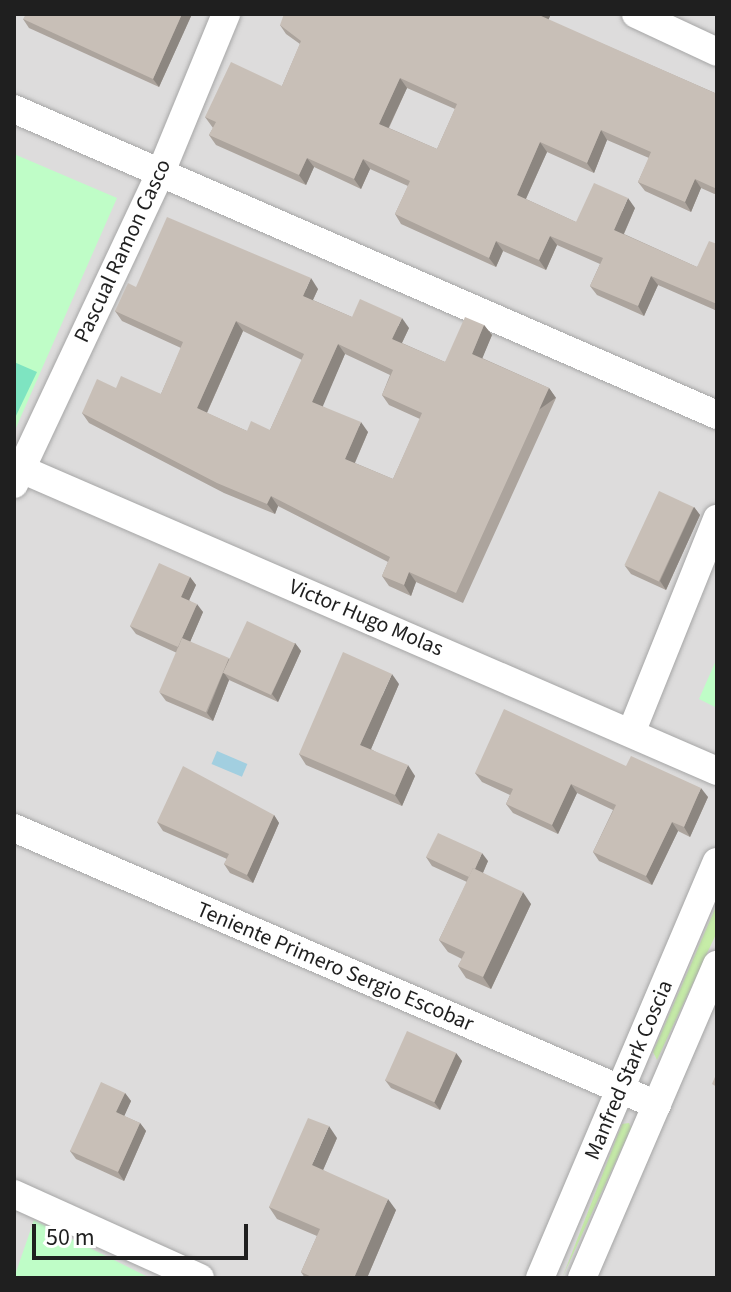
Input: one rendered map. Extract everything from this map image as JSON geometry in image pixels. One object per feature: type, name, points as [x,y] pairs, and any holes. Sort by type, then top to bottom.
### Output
[{"type":"street","name":"Pascual Ramon Casco","points":[[16,473],[161,172],[226,14]]},
{"type":"street","points":[[636,14],[717,52]]},
{"type":"street","points":[[14,109],[717,415]]},
{"type":"street","name":"Victor Hugo Molas","points":[[16,473],[717,771]]},
{"type":"street","points":[[631,733],[717,519]]},
{"type":"street","name":"Teniente Primero Sergio Escobar","points":[[14,828],[657,1105]]},
{"type":"street","name":"Manfred Stark Coscia","points":[[540,1278],[717,862]]},
{"type":"street","name":"Manfred Stark Coscia","points":[[582,1278],[717,965]]},
{"type":"street","points":[[14,1194],[200,1278]]},
{"type":"shaded area","points":[[14,14],[717,14],[717,1278],[14,1278]]},
{"type":"green space","points":[[14,154],[117,198],[15,430],[14,429]]},
{"type":"green space","points":[[14,362],[37,372],[14,420]]},
{"type":"green space","points":[[717,658],[717,708],[699,699]]},
{"type":"green space","points":[[717,904],[717,932],[657,1060],[653,1052]]},
{"type":"green space","points":[[629,1123],[631,1128],[563,1276],[622,1124]]},
{"type":"green space","points":[[34,1220],[150,1278],[14,1278]]},
{"type":"water","points":[[217,751],[247,764],[242,777],[212,764]]},
{"type":"building","points":[[26,14],[182,14],[153,79],[23,19]]},
{"type":"building","points":[[284,14],[540,14],[717,94],[717,189],[695,179],[685,202],[638,182],[651,152],[601,130],[587,163],[540,142],[517,195],[576,222],[594,183],[628,198],[614,230],[697,267],[709,241],[717,244],[717,304],[651,276],[638,306],[590,286],[603,258],[550,236],[539,260],[496,241],[489,258],[395,214],[410,181],[363,159],[354,179],[307,158],[299,175],[209,135],[216,122],[205,117],[231,62],[282,86],[301,41],[280,25]],"holes":[[[400,78],[457,104],[437,149],[379,124]]]},
{"type":"building","points":[[167,217],[311,278],[303,296],[352,317],[360,299],[402,318],[392,339],[445,362],[465,317],[484,325],[472,354],[549,388],[456,593],[409,572],[404,585],[382,576],[390,557],[271,496],[267,504],[217,483],[82,413],[97,379],[116,388],[121,376],[161,394],[183,342],[115,311],[128,283],[136,287]],"holes":[[[236,321],[304,354],[270,430],[251,421],[247,431],[197,408]],[[338,344],[393,370],[382,395],[422,413],[393,479],[345,459],[361,422],[312,402]]]},
{"type":"building","points":[[659,491],[693,507],[659,581],[624,565]]},
{"type":"building","points":[[159,563],[190,577],[181,597],[197,604],[178,647],[130,626]]},
{"type":"building","points":[[247,621],[295,643],[271,695],[223,673]]},
{"type":"building","points":[[182,638],[229,658],[206,712],[159,692]]},
{"type":"building","points":[[343,652],[392,674],[360,745],[408,765],[395,795],[299,754]]},
{"type":"building","points":[[504,709],[626,766],[631,756],[701,788],[684,827],[672,822],[646,876],[593,852],[616,805],[571,784],[552,825],[506,804],[513,789],[475,773]]},
{"type":"building","points":[[183,766],[274,815],[247,875],[224,864],[229,854],[157,822]]},
{"type":"building","points":[[438,833],[482,853],[469,877],[426,857]]},
{"type":"building","points":[[473,868],[523,892],[483,977],[458,966],[465,952],[439,940]]},
{"type":"building","points":[[407,1031],[456,1053],[434,1102],[385,1080]]},
{"type":"building","points":[[101,1082],[125,1093],[116,1112],[140,1123],[118,1172],[70,1151]]},
{"type":"building","points":[[308,1118],[329,1126],[312,1165],[388,1199],[354,1278],[314,1278],[301,1272],[320,1229],[269,1207]]}]
